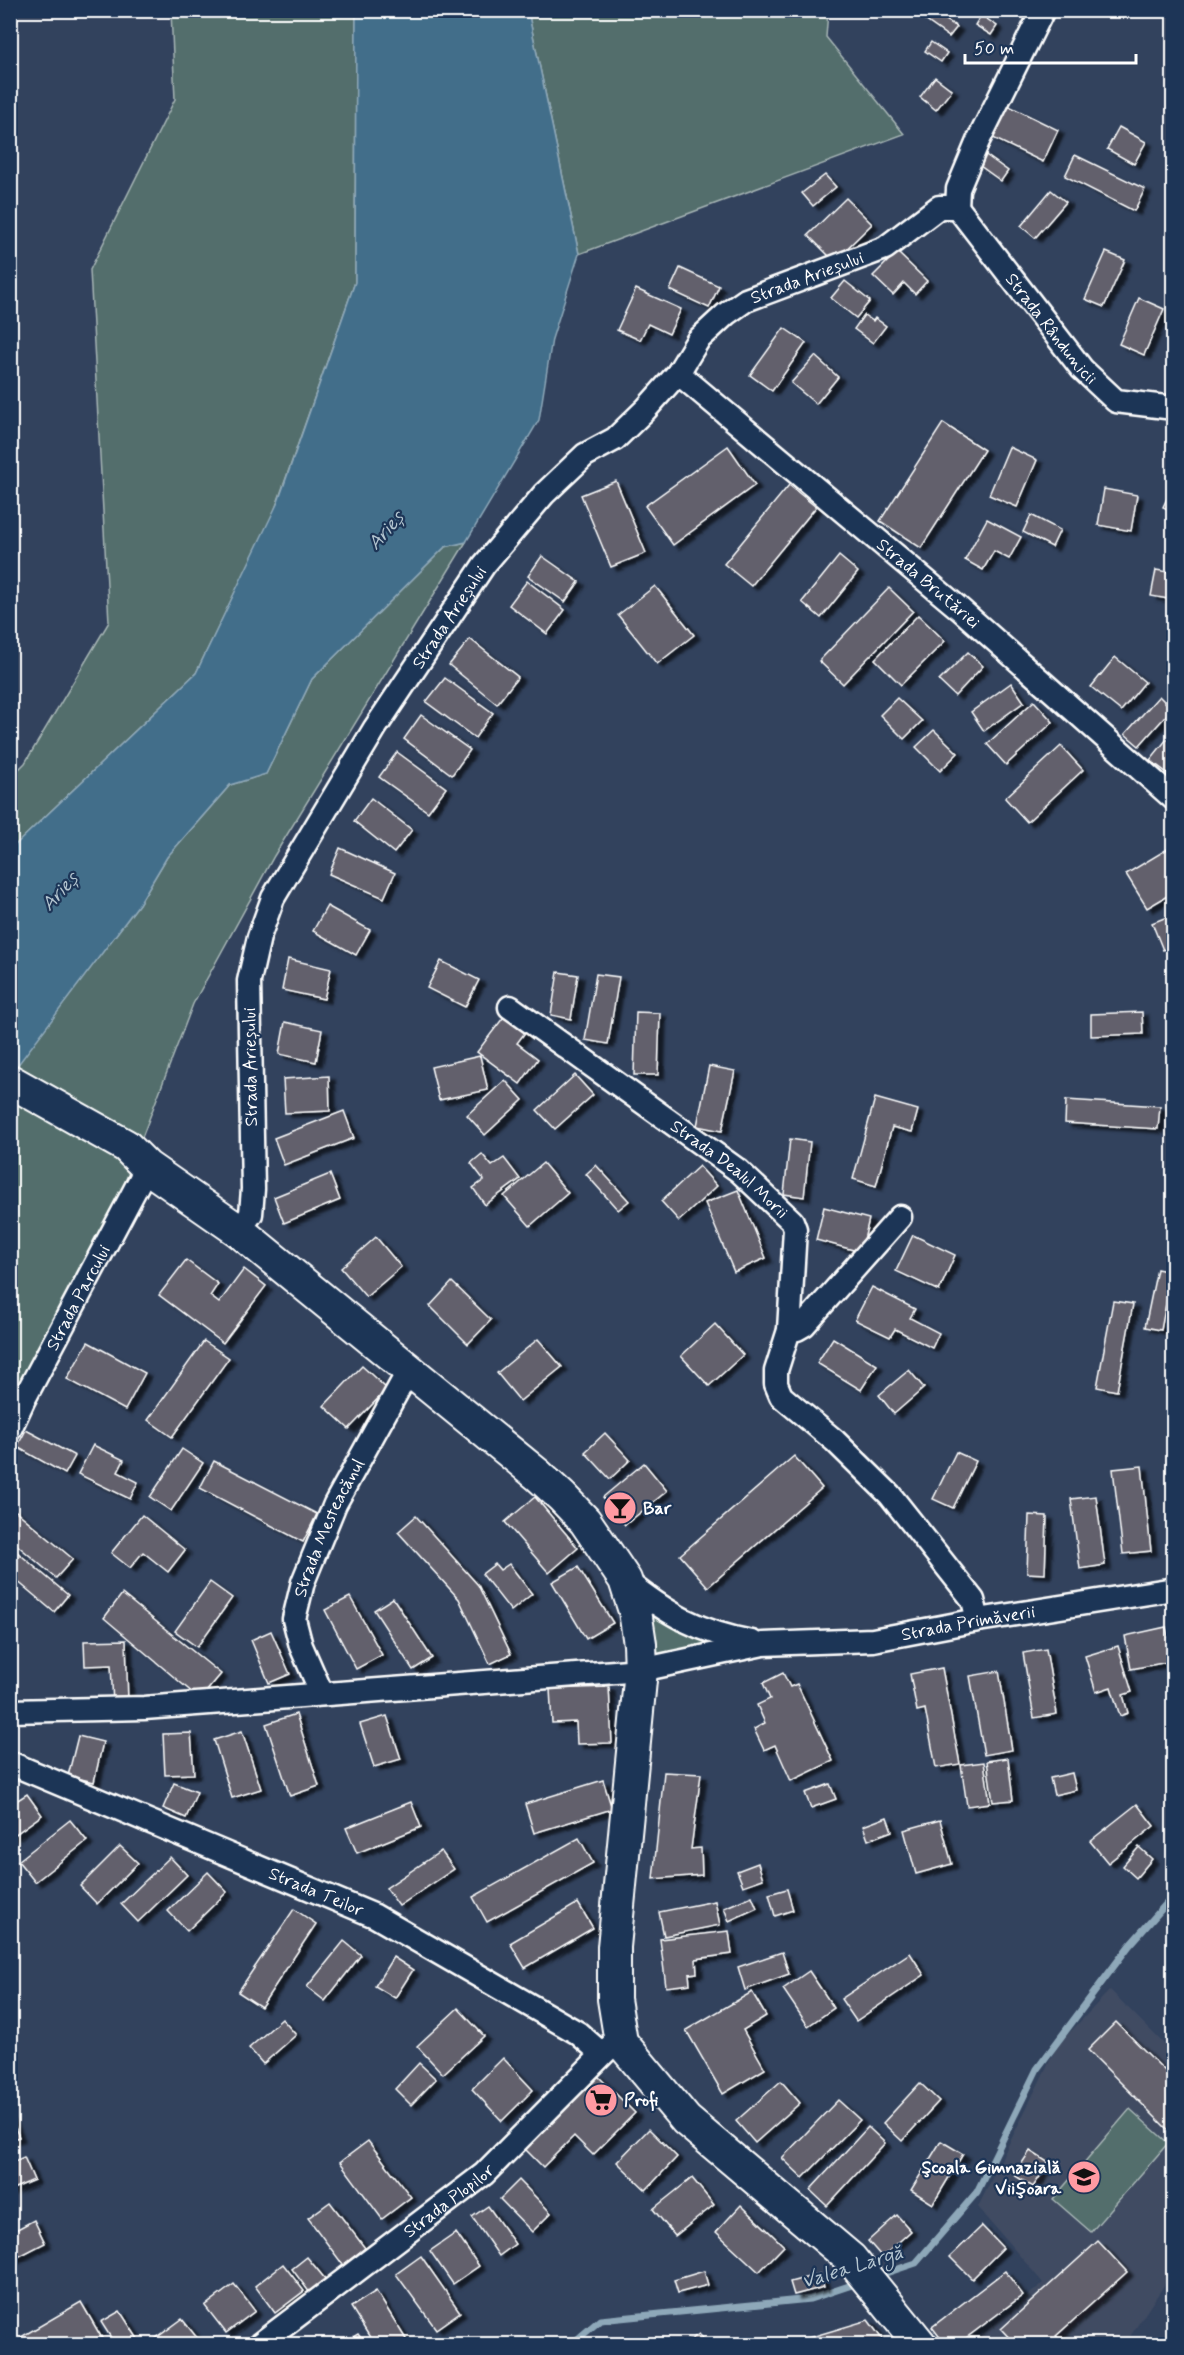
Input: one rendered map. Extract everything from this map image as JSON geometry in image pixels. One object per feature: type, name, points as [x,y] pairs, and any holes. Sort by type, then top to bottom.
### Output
[{"type":"main road","points":[[10,1081],[136,1157],[240,1231],[562,1497],[585,1521],[625,1580],[635,1611],[640,1644],[641,1670],[614,1947],[612,2048],[686,2120],[851,2259],[914,2337]]},
{"type":"street","points":[[957,207],[958,189],[978,141],[1043,10]]},
{"type":"street","name":"Strada Arieșului","points":[[240,1231],[251,1214],[253,1189],[249,981],[259,937],[273,898],[375,728],[484,565],[544,494],[585,455],[615,439],[646,409],[678,373],[698,340],[726,314],[746,300],[885,248],[939,207],[957,207]]},
{"type":"street","name":"Strada Rândunicii","points":[[957,207],[1082,369],[1116,401],[1173,408]]},
{"type":"street","name":"Strada Brutăriei","points":[[678,373],[961,610],[1173,800]]},
{"type":"street","name":"Strada Dealul Morii","points":[[510,1007],[739,1171],[787,1215],[795,1229],[789,1330],[776,1371],[776,1384],[781,1396],[835,1441],[890,1495],[973,1600],[978,1620]]},
{"type":"street","name":"Strada Parcului","points":[[10,1429],[136,1157]]},
{"type":"street","points":[[789,1330],[804,1325],[900,1217]]},
{"type":"street","name":"Strada Mesteacănul","points":[[321,1694],[301,1646],[294,1619],[303,1582],[335,1504],[409,1370]]},
{"type":"street","points":[[625,1580],[655,1604],[688,1623],[725,1637],[763,1644]]},
{"type":"street","name":"Strada Primăverii","points":[[763,1644],[873,1640],[978,1620],[1173,1589]]},
{"type":"street","points":[[10,1711],[144,1708],[641,1670],[763,1644]]},
{"type":"street","name":"Strada Teilor","points":[[10,1763],[375,1916],[578,2033],[612,2048]]},
{"type":"street","name":"Strada Plopilor","points":[[260,2344],[484,2174],[612,2048]]},
{"type":"shaded area","name":"Şcoala Gimnazială Viişoara","points":[[1110,1990],[1173,2053],[1173,2272],[1125,2344],[971,2344],[1043,2283],[978,2207],[1057,2046]]},
{"type":"green space","points":[[171,11],[356,11],[355,282],[274,512],[196,673],[11,849],[11,777],[25,763],[109,622],[90,270],[175,99]]},
{"type":"green space","points":[[528,11],[828,11],[826,37],[904,134],[579,254]]},
{"type":"green space","points":[[466,542],[274,856],[193,1004],[125,1182],[11,1436],[11,1073],[139,904],[167,857],[230,785],[266,774],[312,679],[445,547]]},
{"type":"green space","points":[[644,1605],[677,1631],[725,1643],[654,1662]]},
{"type":"green space","points":[[1130,2109],[1168,2143],[1091,2232],[1053,2199]]},
{"type":"water","name":"Arieș","points":[[356,11],[528,11],[579,254],[552,339],[539,420],[466,542],[445,547],[312,679],[266,774],[230,785],[167,857],[139,904],[11,1074],[11,849],[196,673],[278,502],[355,282]]},
{"type":"building","points":[[931,10],[957,27],[949,37],[925,20]]},
{"type":"building","points":[[981,15],[997,26],[991,35],[975,25]]},
{"type":"building","points":[[931,42],[947,53],[941,62],[925,51]]},
{"type":"building","points":[[935,77],[952,90],[936,110],[920,97]]},
{"type":"building","points":[[1007,105],[1058,130],[1043,162],[991,137]]},
{"type":"building","points":[[1119,127],[1146,142],[1134,164],[1107,149]]},
{"type":"building","points":[[983,153],[1008,171],[1001,181],[976,163]]},
{"type":"building","points":[[1075,155],[1145,189],[1134,211],[1065,176]]},
{"type":"building","points":[[825,175],[836,187],[813,206],[802,193]]},
{"type":"building","points":[[1051,190],[1066,202],[1035,238],[1021,226]]},
{"type":"building","points":[[846,198],[872,224],[834,261],[808,235]]},
{"type":"building","points":[[897,252],[927,281],[915,294],[904,283],[893,295],[873,276]]},
{"type":"building","points":[[1106,252],[1125,260],[1104,307],[1085,299]]},
{"type":"building","points":[[680,268],[719,286],[709,308],[670,290]]},
{"type":"building","points":[[845,281],[870,301],[856,318],[831,298]]},
{"type":"building","points":[[636,289],[681,309],[669,334],[648,324],[640,340],[617,330]]},
{"type":"building","points":[[1139,298],[1164,309],[1144,355],[1119,344]]},
{"type":"building","points":[[864,315],[873,321],[875,318],[886,326],[873,343],[854,329]]},
{"type":"building","points":[[784,328],[806,343],[772,391],[750,375]]},
{"type":"building","points":[[815,356],[838,377],[816,404],[791,383]]},
{"type":"building","points":[[943,423],[984,450],[921,548],[880,521]]},
{"type":"building","points":[[728,446],[755,485],[673,545],[645,506]]},
{"type":"building","points":[[1009,447],[1037,460],[1017,507],[989,495]]},
{"type":"building","points":[[616,481],[646,553],[611,567],[581,495]]},
{"type":"building","points":[[1174,484],[1174,512],[1163,507]]},
{"type":"building","points":[[789,485],[816,507],[751,586],[724,564]]},
{"type":"building","points":[[1104,489],[1137,495],[1131,531],[1098,525]]},
{"type":"building","points":[[1031,515],[1060,530],[1052,547],[1023,532]]},
{"type":"building","points":[[987,519],[1021,537],[1009,559],[994,551],[983,570],[965,560]]},
{"type":"building","points":[[542,556],[579,582],[565,602],[528,576]]},
{"type":"building","points":[[839,556],[858,572],[821,618],[802,602]]},
{"type":"building","points":[[1156,570],[1174,573],[1174,600],[1151,596]]},
{"type":"building","points":[[527,581],[565,610],[547,634],[509,605]]},
{"type":"building","points":[[655,586],[694,635],[657,664],[618,615]]},
{"type":"building","points":[[889,588],[913,611],[843,684],[819,661]]},
{"type":"building","points":[[918,615],[945,641],[901,685],[875,659]]},
{"type":"building","points":[[470,639],[518,677],[497,704],[449,665]]},
{"type":"building","points":[[968,652],[983,666],[955,696],[939,681]]},
{"type":"building","points":[[1115,657],[1145,682],[1121,711],[1091,687]]},
{"type":"building","points":[[445,678],[493,713],[475,738],[426,702]]},
{"type":"building","points":[[1011,683],[1024,702],[984,731],[971,712]]},
{"type":"building","points":[[1159,696],[1172,709],[1139,746],[1125,734]]},
{"type":"building","points":[[897,698],[922,721],[904,739],[880,715]]},
{"type":"building","points":[[1034,701],[1053,722],[1006,765],[987,744]]},
{"type":"building","points":[[421,715],[470,750],[452,775],[404,739]]},
{"type":"building","points":[[934,730],[958,753],[940,771],[916,747]]},
{"type":"building","points":[[1167,739],[1174,744],[1174,778],[1150,760]]},
{"type":"building","points":[[1061,746],[1083,770],[1027,822],[1005,798]]},
{"type":"building","points":[[397,752],[446,788],[428,812],[379,777]]},
{"type":"building","points":[[371,798],[412,830],[394,853],[354,821]]},
{"type":"building","points":[[1174,845],[1174,872],[1172,873],[1174,892],[1147,908],[1126,874]]},
{"type":"building","points":[[340,848],[395,873],[384,898],[329,874]]},
{"type":"building","points":[[327,906],[370,930],[356,955],[313,931]]},
{"type":"building","points":[[1174,914],[1174,946],[1163,950],[1152,923]]},
{"type":"building","points":[[288,959],[331,969],[324,999],[282,990]]},
{"type":"building","points":[[441,961],[479,980],[465,1007],[427,988]]},
{"type":"building","points":[[558,972],[578,975],[571,1019],[551,1015]]},
{"type":"building","points":[[596,974],[619,977],[608,1044],[585,1040]]},
{"type":"building","points":[[636,1012],[660,1013],[658,1075],[634,1075]]},
{"type":"building","points":[[1142,1012],[1143,1034],[1091,1036],[1091,1014]]},
{"type":"building","points":[[506,1014],[527,1030],[517,1043],[538,1059],[520,1084],[477,1052]]},
{"type":"building","points":[[285,1022],[322,1030],[316,1062],[279,1054]]},
{"type":"building","points":[[480,1056],[488,1090],[439,1100],[431,1067]]},
{"type":"building","points":[[709,1066],[735,1071],[722,1131],[697,1126]]},
{"type":"building","points":[[575,1075],[593,1095],[555,1129],[537,1110]]},
{"type":"building","points":[[329,1076],[330,1111],[285,1113],[283,1079]]},
{"type":"building","points":[[1167,1078],[1174,1078],[1174,1108],[1168,1109]]},
{"type":"building","points":[[505,1080],[523,1100],[485,1135],[467,1115]]},
{"type":"building","points":[[875,1098],[918,1110],[912,1132],[892,1127],[876,1186],[853,1179]]},
{"type":"building","points":[[1066,1100],[1160,1106],[1158,1129],[1065,1123]]},
{"type":"building","points":[[344,1111],[354,1138],[284,1165],[274,1138]]},
{"type":"building","points":[[790,1139],[810,1142],[804,1197],[784,1194]]},
{"type":"building","points":[[482,1154],[492,1166],[504,1158],[520,1179],[485,1205],[473,1188],[484,1180],[471,1163]]},
{"type":"building","points":[[543,1163],[568,1193],[530,1226],[504,1196]]},
{"type":"building","points":[[596,1165],[629,1201],[618,1210],[586,1174]]},
{"type":"building","points":[[699,1166],[717,1186],[679,1221],[661,1201]]},
{"type":"building","points":[[330,1174],[340,1200],[284,1223],[274,1197]]},
{"type":"building","points":[[738,1190],[766,1258],[734,1272],[705,1203]]},
{"type":"building","points":[[824,1207],[869,1219],[861,1252],[816,1240]]},
{"type":"building","points":[[913,1235],[955,1255],[939,1291],[896,1271]]},
{"type":"building","points":[[376,1237],[401,1267],[366,1297],[341,1268]]},
{"type":"building","points":[[186,1260],[218,1284],[210,1296],[219,1303],[244,1269],[266,1286],[223,1343],[159,1295]]},
{"type":"building","points":[[1157,1269],[1172,1272],[1161,1330],[1145,1327]]},
{"type":"building","points":[[452,1282],[491,1320],[468,1344],[430,1306]]},
{"type":"building","points":[[872,1287],[915,1309],[910,1318],[939,1333],[932,1348],[895,1329],[890,1337],[855,1320]]},
{"type":"building","points":[[1113,1301],[1133,1304],[1117,1391],[1097,1387]]},
{"type":"building","points":[[715,1324],[743,1355],[709,1386],[681,1356]]},
{"type":"building","points":[[833,1338],[877,1365],[861,1390],[817,1363]]},
{"type":"building","points":[[538,1339],[562,1367],[520,1401],[497,1373]]},
{"type":"building","points":[[204,1341],[229,1358],[172,1437],[148,1420]]},
{"type":"building","points":[[88,1342],[145,1373],[125,1410],[67,1379]]},
{"type":"building","points":[[362,1366],[387,1389],[349,1429],[324,1406]]},
{"type":"building","points":[[909,1370],[924,1388],[894,1414],[879,1395]]},
{"type":"building","points":[[26,1430],[75,1456],[65,1474],[17,1447]]},
{"type":"building","points":[[605,1433],[630,1460],[610,1479],[585,1452]]},
{"type":"building","points":[[93,1445],[124,1460],[118,1472],[138,1482],[130,1499],[78,1474]]},
{"type":"building","points":[[182,1449],[203,1463],[171,1511],[150,1497]]},
{"type":"building","points":[[956,1452],[976,1461],[953,1508],[933,1499]]},
{"type":"building","points":[[794,1456],[822,1488],[708,1587],[680,1555]]},
{"type":"building","points":[[214,1461],[317,1514],[303,1542],[200,1488]]},
{"type":"building","points":[[644,1463],[667,1491],[625,1525],[603,1497]]},
{"type":"building","points":[[1142,1466],[1151,1551],[1123,1554],[1113,1469]]},
{"type":"building","points":[[1096,1496],[1105,1565],[1080,1569],[1071,1499]]},
{"type":"building","points":[[535,1497],[578,1548],[549,1573],[505,1522]]},
{"type":"building","points":[[10,1506],[73,1559],[56,1578],[10,1539]]},
{"type":"building","points":[[142,1515],[185,1550],[168,1572],[143,1552],[130,1568],[111,1553]]},
{"type":"building","points":[[1029,1515],[1047,1516],[1045,1574],[1027,1573]]},
{"type":"building","points":[[416,1516],[478,1585],[511,1654],[490,1664],[459,1599],[398,1532]]},
{"type":"building","points":[[10,1546],[68,1595],[54,1612],[10,1575]]},
{"type":"building","points":[[495,1564],[500,1570],[509,1564],[532,1594],[511,1611],[482,1574]]},
{"type":"building","points":[[578,1567],[613,1623],[586,1639],[552,1582]]},
{"type":"building","points":[[210,1582],[232,1598],[197,1647],[175,1631]]},
{"type":"building","points":[[122,1594],[221,1674],[200,1699],[104,1618]]},
{"type":"building","points":[[350,1597],[382,1655],[356,1669],[325,1610]]},
{"type":"building","points":[[393,1598],[432,1658],[413,1670],[374,1610]]},
{"type":"building","points":[[1166,1627],[1173,1661],[1131,1669],[1125,1636]]},
{"type":"building","points":[[271,1631],[290,1674],[269,1683],[251,1640]]},
{"type":"building","points":[[126,1640],[128,1703],[113,1704],[111,1665],[85,1666],[84,1641]]},
{"type":"building","points":[[1118,1646],[1132,1692],[1123,1695],[1128,1713],[1120,1716],[1111,1687],[1096,1692],[1085,1656]]},
{"type":"building","points":[[1046,1649],[1057,1714],[1034,1718],[1023,1653]]},
{"type":"building","points":[[942,1668],[960,1764],[936,1768],[925,1709],[917,1711],[910,1674]]},
{"type":"building","points":[[999,1671],[1012,1750],[984,1755],[970,1676]]},
{"type":"building","points":[[783,1673],[790,1687],[797,1684],[833,1761],[791,1781],[775,1745],[764,1750],[754,1729],[765,1723],[757,1705],[770,1699],[763,1683]]},
{"type":"building","points":[[609,1687],[612,1743],[577,1744],[576,1722],[552,1723],[550,1689]]},
{"type":"building","points":[[296,1714],[319,1786],[290,1796],[266,1724]]},
{"type":"building","points":[[387,1716],[401,1759],[374,1767],[360,1724]]},
{"type":"building","points":[[242,1731],[261,1789],[232,1798],[214,1740]]},
{"type":"building","points":[[191,1733],[194,1774],[165,1775],[163,1734]]},
{"type":"building","points":[[78,1736],[103,1742],[94,1782],[68,1776]]},
{"type":"building","points":[[1008,1758],[1013,1800],[993,1802],[987,1761]]},
{"type":"building","points":[[984,1762],[990,1803],[967,1806],[961,1765]]},
{"type":"building","points":[[664,1772],[701,1774],[691,1849],[701,1848],[702,1875],[653,1879]]},
{"type":"building","points":[[1072,1773],[1076,1790],[1054,1795],[1050,1778]]},
{"type":"building","points":[[603,1780],[612,1809],[534,1833],[525,1804]]},
{"type":"building","points":[[174,1783],[197,1792],[186,1818],[163,1808]]},
{"type":"building","points":[[830,1784],[836,1799],[811,1808],[805,1793]]},
{"type":"building","points":[[27,1794],[42,1815],[10,1838],[10,1805]]},
{"type":"building","points":[[411,1802],[421,1827],[357,1853],[346,1828]]},
{"type":"building","points":[[1137,1804],[1154,1826],[1108,1863],[1090,1841]]},
{"type":"building","points":[[887,1817],[892,1831],[868,1840],[863,1826]]},
{"type":"building","points":[[70,1820],[87,1841],[35,1882],[18,1861]]},
{"type":"building","points":[[940,1820],[952,1864],[916,1874],[904,1830]]},
{"type":"building","points":[[579,1838],[593,1863],[487,1922],[473,1897]]},
{"type":"building","points":[[120,1846],[138,1863],[97,1904],[80,1886]]},
{"type":"building","points":[[1139,1847],[1152,1859],[1136,1878],[1123,1866]]},
{"type":"building","points":[[441,1851],[454,1869],[399,1906],[386,1888]]},
{"type":"building","points":[[170,1857],[187,1875],[138,1922],[121,1904]]},
{"type":"building","points":[[758,1863],[763,1879],[743,1886],[737,1871]]},
{"type":"building","points":[[208,1872],[227,1892],[187,1931],[168,1911]]},
{"type":"building","points":[[787,1889],[793,1910],[775,1916],[769,1894]]},
{"type":"building","points":[[752,1896],[757,1908],[729,1921],[724,1908]]},
{"type":"building","points":[[715,1901],[720,1925],[664,1936],[659,1912]]},
{"type":"building","points":[[578,1903],[593,1928],[525,1968],[510,1943]]},
{"type":"building","points":[[294,1909],[316,1924],[261,2007],[238,1992]]},
{"type":"building","points":[[729,1931],[732,1954],[696,1959],[697,1973],[689,1974],[690,1984],[666,1987],[660,1939]]},
{"type":"building","points":[[344,1941],[361,1955],[325,2001],[307,1987]]},
{"type":"building","points":[[782,1952],[789,1974],[745,1990],[738,1967]]},
{"type":"building","points":[[910,1953],[924,1975],[856,2021],[841,1999]]},
{"type":"building","points":[[393,1957],[413,1970],[395,1998],[375,1986]]},
{"type":"building","points":[[809,1971],[834,2008],[808,2026],[783,1989]]},
{"type":"building","points":[[752,1992],[766,2016],[743,2030],[765,2069],[723,2094],[686,2030]]},
{"type":"building","points":[[458,2008],[484,2036],[443,2074],[417,2046]]},
{"type":"building","points":[[282,2019],[296,2035],[263,2064],[249,2048]]},
{"type":"building","points":[[1116,2022],[1174,2080],[1174,2136],[1088,2050]]},
{"type":"building","points":[[503,2058],[533,2090],[502,2121],[472,2089]]},
{"type":"building","points":[[419,2063],[436,2079],[411,2105],[395,2089]]},
{"type":"building","points":[[596,2074],[635,2113],[593,2155],[574,2136],[543,2167],[523,2147]]},
{"type":"building","points":[[781,2081],[800,2103],[755,2143],[736,2121]]},
{"type":"building","points":[[920,2083],[939,2101],[902,2141],[883,2123]]},
{"type":"building","points":[[838,2100],[860,2120],[803,2178],[782,2158]]},
{"type":"building","points":[[10,2116],[19,2137],[10,2140]]},
{"type":"building","points":[[868,2127],[885,2143],[827,2206],[810,2190]]},
{"type":"building","points":[[649,2129],[677,2157],[646,2190],[617,2162]]},
{"type":"building","points":[[368,2141],[411,2197],[382,2219],[340,2162]]},
{"type":"building","points":[[941,2141],[963,2154],[933,2204],[911,2190]]},
{"type":"building","points":[[1030,2151],[1049,2163],[1033,2187],[1014,2175]]},
{"type":"building","points":[[24,2157],[34,2180],[10,2190],[10,2163]]},
{"type":"building","points":[[692,2178],[714,2205],[675,2236],[653,2209]]},
{"type":"building","points":[[519,2180],[551,2213],[532,2232],[500,2199]]},
{"type":"building","points":[[330,2202],[365,2248],[343,2265],[308,2218]]},
{"type":"building","points":[[741,2205],[784,2246],[759,2272],[716,2232]]},
{"type":"building","points":[[488,2206],[515,2244],[499,2256],[472,2217]]},
{"type":"building","points":[[897,2215],[911,2231],[882,2257],[868,2241]]},
{"type":"building","points":[[34,2220],[45,2243],[10,2261],[10,2233]]},
{"type":"building","points":[[982,2226],[1003,2248],[972,2279],[950,2257]]},
{"type":"building","points":[[456,2233],[479,2266],[453,2284],[430,2251]]},
{"type":"building","points":[[1098,2241],[1127,2272],[1056,2336],[1064,2344],[1015,2344],[1001,2329]]},
{"type":"building","points":[[421,2256],[460,2312],[436,2329],[396,2274]]},
{"type":"building","points":[[307,2257],[326,2280],[310,2293],[292,2269]]},
{"type":"building","points":[[283,2264],[304,2291],[275,2313],[255,2286]]},
{"type":"building","points":[[704,2271],[708,2285],[678,2293],[674,2280]]},
{"type":"building","points":[[1005,2271],[1023,2295],[958,2344],[945,2344],[932,2327]]},
{"type":"building","points":[[820,2274],[824,2287],[794,2295],[790,2282]]},
{"type":"building","points":[[234,2284],[255,2311],[226,2333],[205,2306]]},
{"type":"building","points":[[376,2291],[409,2344],[374,2344],[351,2307]]},
{"type":"building","points":[[81,2302],[103,2340],[96,2344],[79,2344],[75,2338],[65,2344],[25,2344],[21,2337]]},
{"type":"building","points":[[120,2311],[138,2339],[129,2344],[115,2344],[101,2322]]},
{"type":"building","points":[[182,2319],[202,2344],[159,2344],[155,2339]]},
{"type":"building","points":[[868,2320],[885,2343],[861,2344],[859,2341],[847,2344],[799,2344],[798,2341]]},
{"type":"building","points":[[358,2334],[365,2344],[341,2344]]},
{"type":"building","points":[[699,2334],[708,2344],[685,2344]]},
{"type":"waterway","name":"Valea Largă","points":[[877,2276],[916,2263],[977,2192],[1037,2069],[1129,1946],[1174,1895]]},
{"type":"waterway","name":"Valea Largă","points":[[572,2344],[600,2320],[810,2299],[858,2283]]},
{"type":"place","name":"Bar","points":[[620,1508]]},
{"type":"place","name":"Profi","points":[[601,2100]]},
{"type":"place","name":"Şcoala Gimnazială Viişoara","points":[[1084,2177]]}]
